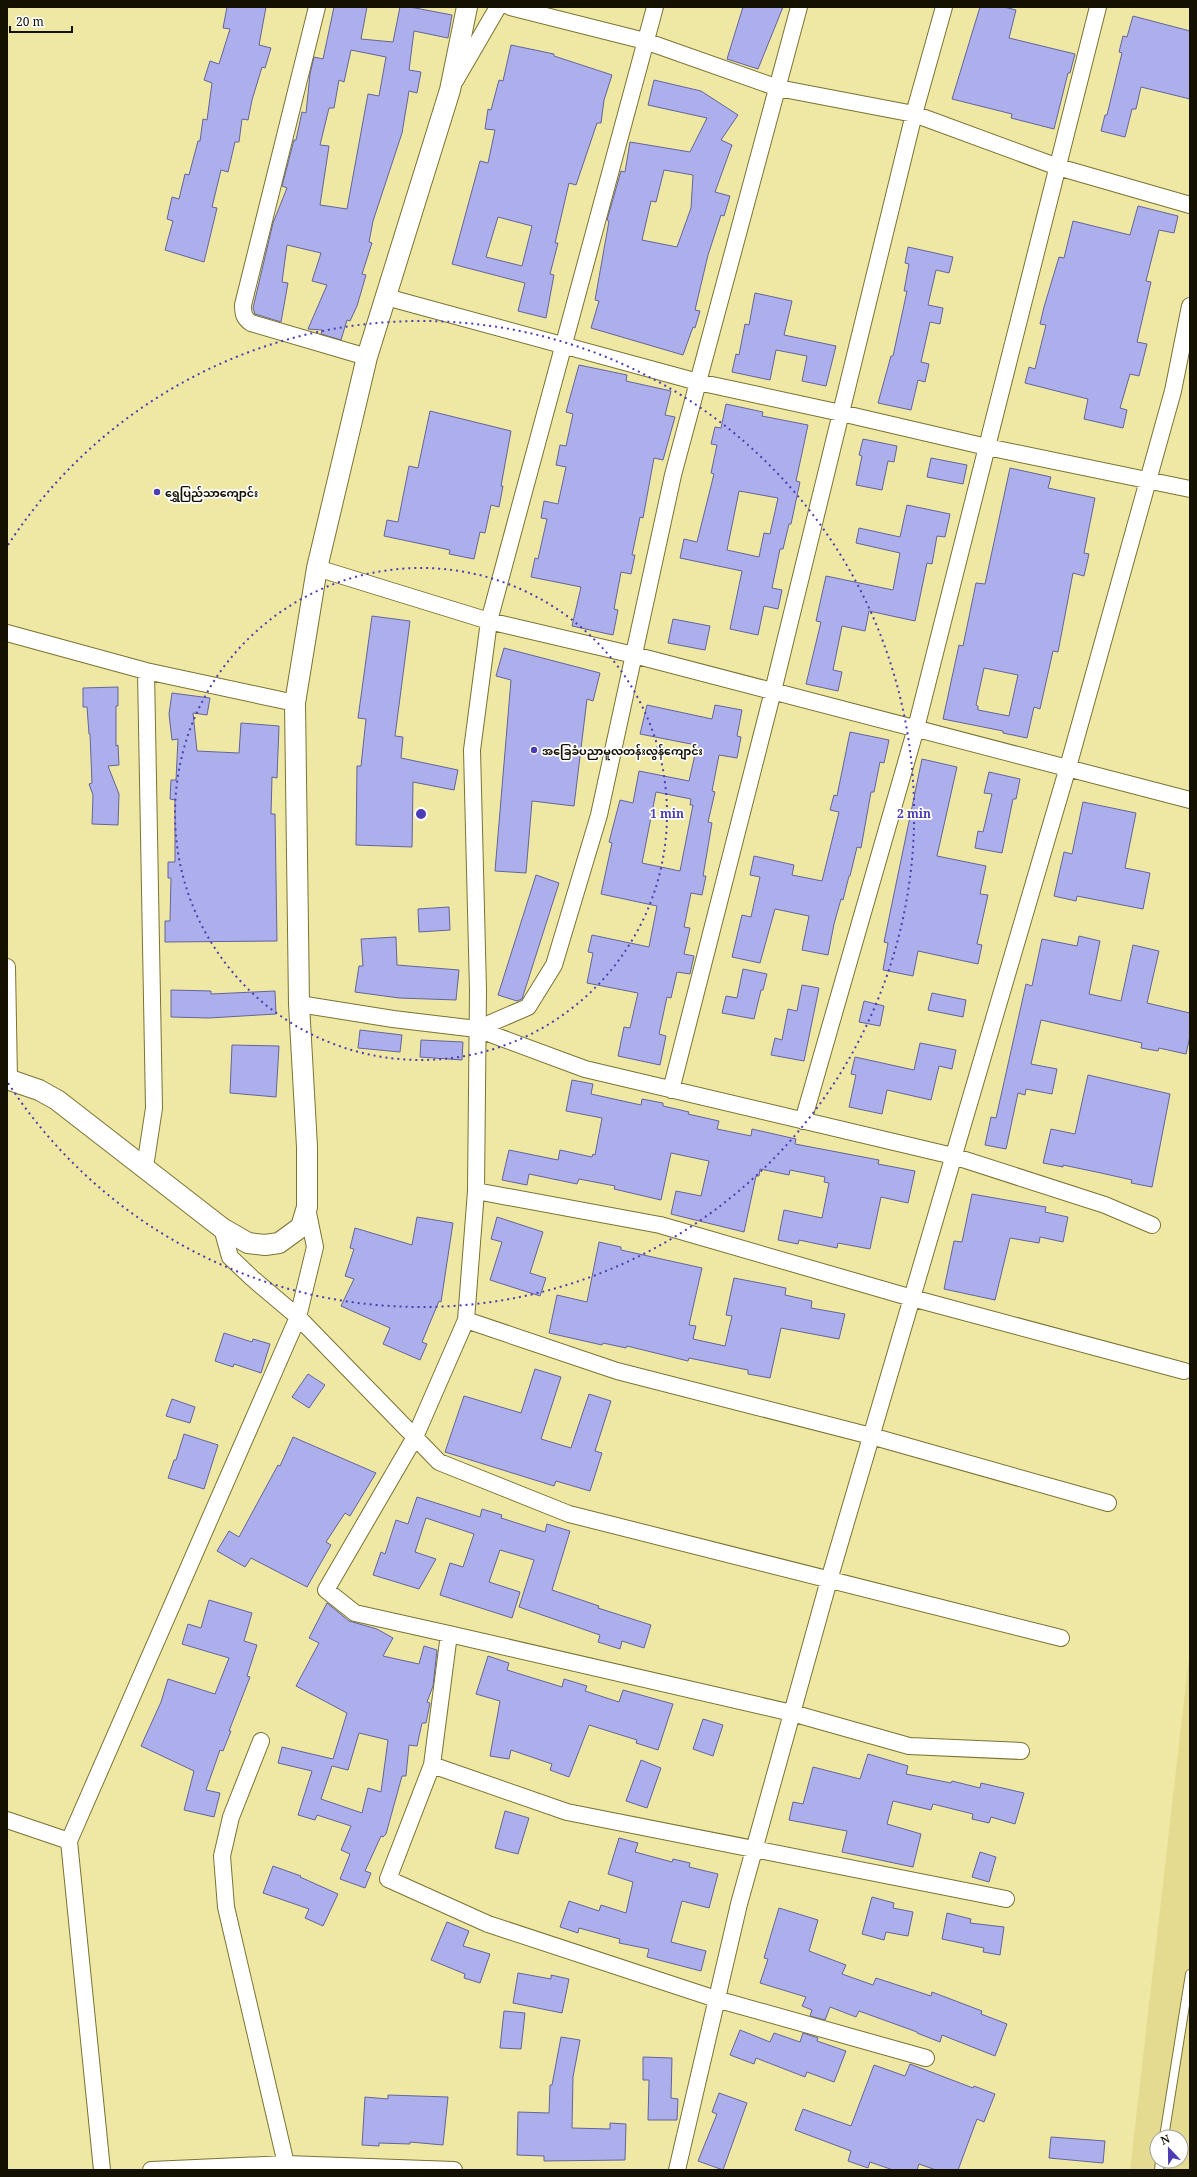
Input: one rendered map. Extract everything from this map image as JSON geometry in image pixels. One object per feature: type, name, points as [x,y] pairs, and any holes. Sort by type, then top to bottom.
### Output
[{"type":"street","points":[[316,7],[243,305],[243,312],[244,318],[251,324],[367,357]]},
{"type":"street","points":[[102,2170],[69,1841],[298,1317],[314,1247],[307,1207],[307,1147],[299,1004],[295,703],[317,568],[367,357],[450,90],[467,7]]},
{"type":"street","points":[[450,90],[498,7]]},
{"type":"street","points":[[510,7],[646,41],[778,88],[914,114],[1058,167],[1190,205]]},
{"type":"street","points":[[655,7],[489,621],[472,750],[477,1029],[476,1191],[466,1320],[415,1438],[326,1590],[355,1613],[792,1712],[909,1746],[1021,1751]]},
{"type":"street","points":[[477,1029],[528,1007],[554,965],[600,815],[673,475],[799,7]]},
{"type":"street","points":[[671,1090],[773,691],[914,114],[944,7]]},
{"type":"street","points":[[803,1121],[916,728],[1098,7]]},
{"type":"street","points":[[386,298],[698,382],[987,447],[1149,479],[1190,489]]},
{"type":"street","points":[[677,2170],[716,1999],[754,1850],[829,1580],[1068,767],[1174,391],[1190,306]]},
{"type":"street","points":[[317,568],[489,621],[634,654],[1190,800]]},
{"type":"street","points":[[7,633],[146,671],[295,703]]},
{"type":"street","points":[[145,1167],[154,1108],[146,671]]},
{"type":"street","points":[[7,967],[8,1079],[39,1090],[57,1100],[222,1228],[248,1243],[265,1245],[279,1243],[301,1227],[307,1207]]},
{"type":"street","points":[[299,1004],[393,1019],[477,1029],[585,1069],[953,1156],[1105,1205],[1152,1225]]},
{"type":"street","points":[[476,1191],[660,1226],[912,1298],[1184,1371]]},
{"type":"street","points":[[222,1228],[230,1257],[298,1317],[439,1462],[569,1514],[1061,1638]]},
{"type":"street","points":[[466,1320],[617,1371],[871,1436],[1108,1503]]},
{"type":"street","points":[[449,1634],[432,1766],[388,1879],[488,1924],[716,1999],[926,2058]]},
{"type":"street","points":[[261,1741],[231,1817],[222,1856],[226,1907],[286,2167]]},
{"type":"street","points":[[432,1766],[567,1812],[1006,1899]]},
{"type":"street","points":[[7,1820],[69,1841]]},
{"type":"street","points":[[151,2170],[286,2167],[446,2170]]},
{"type":"lane","points":[[1165,2129],[1190,1974]]},
{"type":"shaded area","points":[[1190,1649],[1190,2170],[1130,2170]]},
{"type":"building","points":[[227,7],[266,7],[259,45],[271,48],[265,68],[262,67],[252,100],[248,120],[242,119],[239,142],[235,142],[228,172],[221,170],[212,207],[217,208],[204,262],[165,250],[173,221],[167,219],[172,197],[179,199],[185,174],[189,175],[198,141],[200,141],[203,119],[207,120],[212,83],[204,80],[210,61],[219,64],[230,29],[223,28]]},
{"type":"building","points":[[334,7],[367,7],[361,39],[393,42],[400,7],[410,7],[452,15],[448,38],[414,31],[409,70],[421,72],[417,93],[409,91],[402,133],[373,221],[369,242],[372,243],[362,274],[366,275],[357,306],[350,321],[347,320],[341,340],[321,334],[322,330],[308,329],[327,285],[312,281],[321,253],[287,245],[282,282],[288,283],[281,322],[255,314],[253,308],[273,223],[287,188],[282,186],[294,140],[296,140],[302,112],[306,113],[310,74],[314,57],[323,59]],"holes":[[[351,50],[386,57],[379,96],[368,94],[347,209],[320,205],[329,146],[320,145],[329,108],[334,108],[339,80],[344,82]]]},
{"type":"building","points":[[743,7],[783,7],[758,69],[727,59]]},
{"type":"building","points":[[980,7],[1004,7],[1016,10],[1009,38],[1075,54],[1070,73],[1068,73],[1054,129],[1011,118],[1012,114],[952,99]]},
{"type":"building","points":[[1133,16],[1190,31],[1190,99],[1141,87],[1136,109],[1132,109],[1125,137],[1101,131],[1105,115],[1107,115],[1122,53],[1119,52],[1123,36],[1127,37]]},
{"type":"building","points":[[511,45],[554,54],[554,56],[612,75],[604,100],[601,123],[597,123],[576,185],[569,183],[555,243],[558,243],[550,274],[554,275],[546,318],[518,311],[525,283],[452,264],[480,161],[488,163],[495,130],[485,129],[488,109],[491,110],[499,80],[503,81]],"holes":[[[498,217],[532,226],[522,266],[486,257]]]},
{"type":"building","points":[[654,80],[701,91],[738,115],[721,140],[732,145],[715,192],[730,196],[724,216],[721,215],[708,255],[695,310],[700,311],[695,328],[693,327],[683,355],[591,328],[599,301],[595,300],[609,221],[607,220],[621,171],[625,172],[630,142],[690,152],[707,118],[648,105]],"holes":[[[664,170],[693,175],[691,208],[677,247],[642,240],[651,201],[656,202]]]},
{"type":"building","points":[[1138,206],[1178,216],[1174,233],[1159,230],[1146,281],[1151,282],[1137,342],[1147,344],[1139,376],[1130,374],[1120,408],[1127,410],[1123,428],[1084,419],[1088,399],[1025,383],[1029,367],[1035,369],[1046,325],[1040,324],[1044,307],[1059,257],[1064,258],[1073,221],[1130,235]]},
{"type":"building","points":[[908,247],[953,257],[949,273],[936,270],[928,305],[943,308],[940,324],[930,322],[921,362],[929,364],[925,382],[918,380],[911,410],[878,403],[891,356],[893,356],[907,291],[904,291],[909,264],[905,263]]},
{"type":"building","points":[[755,293],[792,301],[784,335],[836,346],[826,386],[802,381],[807,356],[776,350],[770,380],[732,372],[736,354],[739,355],[745,324],[749,325]]},
{"type":"building","points":[[579,365],[627,375],[626,381],[671,391],[665,415],[675,417],[663,460],[654,458],[643,518],[640,517],[632,555],[635,555],[631,574],[621,572],[614,609],[618,610],[613,635],[572,626],[581,587],[531,577],[535,558],[538,559],[547,519],[541,518],[544,501],[558,504],[566,467],[556,465],[560,445],[566,446],[573,414],[566,412]]},
{"type":"building","points":[[726,404],[763,412],[762,416],[808,425],[796,481],[800,482],[791,524],[789,524],[783,549],[780,549],[772,588],[782,590],[778,609],[764,606],[758,635],[730,629],[742,571],[680,558],[684,539],[697,542],[714,474],[711,473],[717,445],[711,444],[715,427],[721,428]],"holes":[[[739,491],[778,498],[770,534],[764,533],[759,557],[727,550]]]},
{"type":"building","points":[[430,411],[511,431],[501,486],[503,486],[499,507],[491,505],[485,533],[480,532],[474,559],[449,554],[450,550],[384,536],[387,520],[398,522],[409,466],[418,468]]},
{"type":"building","points":[[863,439],[897,446],[894,462],[888,461],[882,490],[856,485],[862,456],[859,455]]},
{"type":"building","points":[[931,458],[967,465],[963,484],[927,477]]},
{"type":"building","points":[[1010,468],[1051,477],[1048,488],[1095,498],[1084,553],[1089,554],[1084,576],[1073,573],[1058,652],[1053,651],[1040,709],[1034,707],[1027,738],[1003,733],[1003,731],[943,719],[959,645],[963,646],[976,583],[985,584]],"holes":[[[984,668],[1018,675],[1009,716],[978,710],[978,706],[976,705]]]},
{"type":"building","points":[[907,505],[950,514],[945,537],[937,536],[932,564],[927,563],[915,621],[869,611],[865,631],[842,626],[833,670],[842,672],[838,691],[806,684],[821,622],[816,621],[826,576],[893,590],[900,553],[856,543],[859,528],[900,537]]},
{"type":"building","points":[[372,616],[410,621],[395,736],[403,737],[401,758],[458,770],[454,790],[413,782],[412,847],[356,845],[357,766],[361,766],[366,719],[358,718]]},
{"type":"building","points":[[673,619],[710,626],[705,650],[668,643]]},
{"type":"building","points":[[504,648],[600,673],[593,701],[587,699],[574,806],[532,801],[526,873],[495,871],[511,680],[496,676]]},
{"type":"building","points":[[118,687],[118,706],[116,706],[116,746],[118,745],[119,765],[108,766],[119,794],[118,825],[92,824],[93,795],[89,784],[92,783],[90,734],[87,707],[83,707],[83,688]]},
{"type":"building","points":[[172,693],[210,698],[207,715],[193,713],[197,751],[239,753],[241,723],[279,726],[277,778],[272,777],[271,814],[275,814],[277,941],[165,942],[165,921],[170,921],[171,878],[168,878],[168,862],[175,862],[175,800],[170,799],[171,780],[176,780],[178,739],[172,740],[169,714]]},
{"type":"building","points":[[647,705],[712,719],[715,705],[742,710],[737,736],[741,737],[737,758],[719,755],[712,791],[715,792],[708,822],[712,823],[703,876],[706,876],[702,895],[691,893],[684,927],[690,928],[684,954],[694,956],[690,974],[677,972],[671,998],[667,997],[659,1034],[666,1036],[660,1065],[618,1056],[624,1027],[630,1028],[638,993],[587,983],[593,953],[588,952],[592,935],[649,947],[657,906],[601,894],[612,843],[609,842],[620,800],[633,803],[639,771],[689,781],[696,750],[696,745],[640,734]],"holes":[[[656,792],[691,799],[690,805],[693,805],[680,871],[642,863]]]},
{"type":"building","points":[[850,732],[889,740],[884,763],[880,762],[874,792],[871,792],[861,848],[857,847],[843,900],[841,899],[834,924],[828,955],[802,950],[809,916],[775,909],[760,963],[732,957],[742,915],[751,917],[760,877],[750,875],[754,856],[794,865],[792,875],[822,881],[839,812],[830,810],[834,795],[837,796]]},
{"type":"building","points":[[922,759],[957,767],[937,856],[986,866],[980,894],[988,895],[977,944],[982,945],[978,964],[918,951],[913,976],[883,970],[888,943],[884,942]]},
{"type":"building","points":[[989,772],[1020,779],[1016,799],[1013,799],[1002,853],[975,848],[978,831],[983,832],[992,794],[984,793]]},
{"type":"building","points":[[1083,802],[1136,813],[1125,868],[1150,873],[1143,909],[1077,896],[1076,901],[1054,896],[1064,852],[1072,854]]},
{"type":"building","points":[[536,875],[559,883],[522,999],[517,1001],[498,995]]},
{"type":"building","points":[[449,907],[450,930],[419,932],[418,909]]},
{"type":"building","points":[[1079,936],[1100,941],[1089,994],[1121,1001],[1133,945],[1159,951],[1147,1003],[1190,1013],[1190,1036],[1186,1054],[1159,1048],[1158,1051],[1141,1048],[1142,1043],[1041,1020],[1031,1064],[1057,1069],[1052,1094],[1026,1089],[1025,1095],[1018,1093],[1006,1149],[985,1145],[991,1117],[996,1118],[1026,984],[1032,986],[1042,939],[1077,946]]},
{"type":"building","points":[[396,937],[397,965],[459,970],[456,1000],[399,998],[355,992],[359,966],[363,966],[361,939]]},
{"type":"building","points":[[743,969],[767,974],[763,990],[761,990],[754,1019],[722,1013],[726,996],[737,998]]},
{"type":"building","points":[[802,985],[819,988],[804,1061],[771,1055],[775,1038],[782,1040],[788,1009],[797,1011]]},
{"type":"building","points":[[171,990],[211,991],[211,994],[275,991],[276,1014],[209,1018],[171,1017]]},
{"type":"building","points":[[932,993],[966,1000],[963,1017],[928,1010]]},
{"type":"building","points":[[864,1001],[884,1006],[880,1026],[859,1022]]},
{"type":"building","points":[[360,1030],[402,1035],[400,1052],[358,1048]]},
{"type":"building","points":[[421,1040],[463,1042],[462,1060],[420,1057]]},
{"type":"building","points":[[920,1043],[956,1050],[952,1069],[939,1066],[931,1100],[887,1090],[882,1114],[849,1107],[856,1075],[851,1074],[855,1057],[914,1070]]},
{"type":"building","points":[[232,1045],[279,1046],[276,1097],[230,1093]]},
{"type":"building","points":[[1088,1075],[1170,1094],[1152,1187],[1131,1183],[1132,1180],[1101,1173],[1063,1165],[1063,1167],[1043,1163],[1051,1129],[1075,1134]]},
{"type":"building","points":[[572,1080],[593,1084],[591,1094],[641,1105],[642,1099],[663,1103],[663,1106],[689,1112],[688,1114],[719,1121],[717,1129],[751,1136],[752,1129],[796,1139],[795,1144],[879,1160],[878,1164],[915,1171],[908,1203],[881,1197],[870,1249],[838,1243],[837,1248],[799,1240],[798,1244],[778,1240],[784,1210],[822,1218],[829,1183],[824,1182],[825,1177],[790,1170],[789,1175],[760,1169],[759,1176],[756,1176],[744,1232],[671,1214],[676,1191],[701,1196],[709,1161],[671,1153],[661,1200],[614,1189],[615,1186],[579,1179],[577,1184],[529,1174],[527,1185],[502,1180],[509,1150],[558,1160],[560,1150],[592,1157],[593,1154],[595,1155],[602,1118],[566,1111]]},
{"type":"building","points":[[972,1194],[1046,1207],[1045,1212],[1068,1217],[1063,1242],[1040,1237],[1039,1243],[1010,1238],[995,1300],[944,1289],[954,1241],[962,1242]]},
{"type":"building","points":[[417,1217],[453,1223],[441,1302],[439,1301],[422,1342],[427,1344],[420,1360],[383,1344],[390,1328],[341,1306],[354,1279],[345,1276],[354,1249],[350,1248],[355,1228],[412,1245]]},
{"type":"building","points":[[497,1217],[543,1232],[530,1273],[546,1278],[540,1296],[490,1280],[502,1242],[491,1239]]},
{"type":"building","points":[[599,1242],[621,1247],[621,1250],[702,1268],[689,1325],[696,1326],[693,1339],[725,1346],[732,1316],[726,1315],[734,1278],[786,1288],[785,1295],[812,1301],[811,1308],[845,1314],[839,1339],[781,1328],[770,1378],[748,1374],[748,1370],[689,1358],[688,1361],[627,1346],[626,1348],[603,1343],[602,1345],[549,1333],[557,1295],[587,1302]]},
{"type":"building","points":[[224,1333],[252,1342],[253,1339],[270,1344],[261,1373],[234,1364],[233,1367],[215,1361]]},
{"type":"building","points":[[535,1369],[561,1377],[541,1439],[571,1448],[589,1394],[611,1401],[595,1451],[602,1453],[590,1491],[556,1481],[554,1486],[445,1452],[464,1396],[521,1413]]},
{"type":"building","points":[[308,1374],[325,1385],[309,1408],[292,1397]]},
{"type":"building","points":[[172,1399],[195,1407],[190,1423],[166,1416]]},
{"type":"building","points":[[184,1434],[218,1445],[204,1489],[168,1478],[174,1460],[176,1460]]},
{"type":"building","points":[[293,1437],[376,1473],[350,1516],[345,1513],[326,1542],[331,1545],[307,1587],[251,1558],[245,1567],[217,1551],[229,1531],[239,1537],[278,1465],[280,1466]]},
{"type":"building","points":[[417,1497],[480,1517],[482,1509],[502,1515],[501,1518],[545,1532],[547,1524],[570,1531],[552,1590],[599,1606],[598,1608],[651,1625],[644,1648],[622,1641],[620,1649],[598,1642],[600,1635],[519,1607],[534,1560],[500,1550],[489,1582],[520,1592],[512,1618],[440,1595],[450,1563],[463,1567],[474,1534],[426,1518],[415,1552],[436,1559],[419,1589],[373,1575],[381,1552],[385,1554],[396,1520],[408,1524]]},
{"type":"building","points":[[209,1600],[252,1613],[244,1641],[257,1645],[247,1676],[250,1677],[229,1731],[231,1731],[223,1751],[220,1750],[206,1790],[220,1793],[214,1817],[184,1810],[194,1771],[141,1746],[161,1702],[168,1679],[215,1694],[229,1658],[182,1644],[188,1624],[201,1628]]},
{"type":"building","points":[[327,1603],[349,1621],[377,1629],[393,1638],[383,1656],[419,1664],[424,1646],[437,1650],[433,1686],[427,1702],[430,1703],[426,1723],[422,1723],[417,1746],[409,1745],[406,1776],[402,1776],[386,1834],[383,1837],[381,1836],[365,1871],[371,1873],[365,1888],[340,1879],[350,1854],[341,1850],[351,1826],[317,1815],[315,1820],[298,1815],[312,1771],[278,1763],[282,1747],[333,1759],[347,1713],[296,1686],[319,1643],[309,1638]],"holes":[[[359,1733],[388,1740],[381,1792],[368,1788],[362,1813],[321,1799],[332,1766],[348,1770]]]},
{"type":"building","points":[[488,1656],[509,1663],[507,1670],[562,1687],[564,1679],[587,1686],[585,1691],[619,1702],[623,1690],[673,1704],[658,1750],[636,1743],[637,1740],[589,1725],[569,1777],[550,1770],[552,1764],[511,1750],[509,1759],[490,1756],[500,1701],[476,1694]]},
{"type":"building","points":[[703,1719],[723,1725],[713,1756],[693,1749]]},
{"type":"building","points":[[868,1754],[908,1766],[906,1774],[951,1783],[952,1781],[980,1788],[981,1783],[1024,1793],[1015,1824],[991,1817],[989,1823],[972,1819],[973,1814],[933,1804],[931,1810],[893,1801],[887,1824],[921,1834],[913,1867],[842,1852],[847,1831],[789,1820],[793,1802],[803,1804],[813,1767],[860,1779]]},
{"type":"building","points":[[641,1760],[661,1768],[647,1808],[626,1801]]},
{"type":"building","points":[[505,1811],[529,1818],[518,1854],[495,1848]]},
{"type":"building","points":[[619,1838],[638,1843],[635,1852],[672,1862],[673,1859],[690,1863],[689,1867],[718,1874],[709,1908],[682,1901],[671,1942],[706,1951],[701,1971],[647,1957],[649,1949],[619,1943],[620,1939],[579,1928],[578,1933],[560,1927],[569,1901],[599,1911],[601,1905],[626,1913],[633,1882],[608,1874]]},
{"type":"building","points":[[980,1852],[996,1857],[989,1882],[972,1877]]},
{"type":"building","points":[[273,1866],[301,1876],[300,1877],[338,1894],[323,1926],[305,1918],[309,1909],[263,1893]]},
{"type":"building","points":[[872,1897],[894,1903],[893,1908],[913,1912],[908,1936],[886,1932],[884,1940],[862,1934]]},
{"type":"building","points":[[779,1908],[818,1920],[809,1951],[846,1965],[842,1974],[873,1985],[876,1978],[931,1996],[932,1992],[982,2011],[981,2014],[1007,2024],[995,2056],[942,2035],[940,2042],[859,2011],[856,2017],[830,2007],[825,2020],[810,2016],[812,2010],[802,2006],[806,1997],[760,1983],[768,1959],[764,1958]]},
{"type":"building","points":[[947,1913],[971,1919],[970,1923],[1004,1927],[1000,1955],[983,1952],[984,1948],[942,1939]]},
{"type":"building","points":[[447,1922],[469,1931],[463,1946],[490,1954],[480,1983],[464,1978],[465,1974],[431,1960]]},
{"type":"building","points":[[518,1973],[551,1979],[551,1975],[569,1979],[562,2013],[513,2003]]},
{"type":"building","points":[[504,2011],[525,2013],[521,2049],[500,2048]]},
{"type":"building","points":[[740,2030],[770,2042],[774,2033],[800,2042],[803,2033],[818,2038],[817,2041],[846,2051],[834,2082],[807,2072],[805,2077],[756,2058],[754,2064],[730,2055]]},
{"type":"building","points":[[561,2037],[580,2040],[573,2077],[572,2128],[610,2129],[610,2123],[626,2124],[625,2160],[544,2161],[544,2156],[517,2155],[518,2112],[549,2113],[550,2085],[552,2085]]},
{"type":"building","points":[[643,2057],[672,2058],[671,2098],[678,2099],[677,2120],[648,2120],[649,2080],[643,2080]]},
{"type":"building","points":[[910,2064],[973,2088],[974,2086],[995,2094],[984,2122],[977,2119],[958,2170],[936,2170],[919,2164],[917,2170],[893,2170],[870,2162],[868,2168],[848,2161],[851,2151],[795,2130],[803,2109],[851,2126],[874,2065],[905,2076]]},
{"type":"building","points":[[719,2093],[747,2103],[723,2170],[698,2161],[717,2114],[712,2112]]},
{"type":"building","points":[[388,2095],[448,2097],[443,2145],[410,2142],[410,2144],[379,2143],[379,2146],[362,2145],[365,2097],[388,2099]]},
{"type":"building","points":[[1051,2137],[1105,2141],[1103,2163],[1049,2158]]},
{"type":"place","name":"ရွှေပြည်သာကျောင်း","points":[[157,492]]},
{"type":"place","name":"အခြေခံပညာမူလတန်းလွန်ကျောင်း","points":[[534,750]]}]
